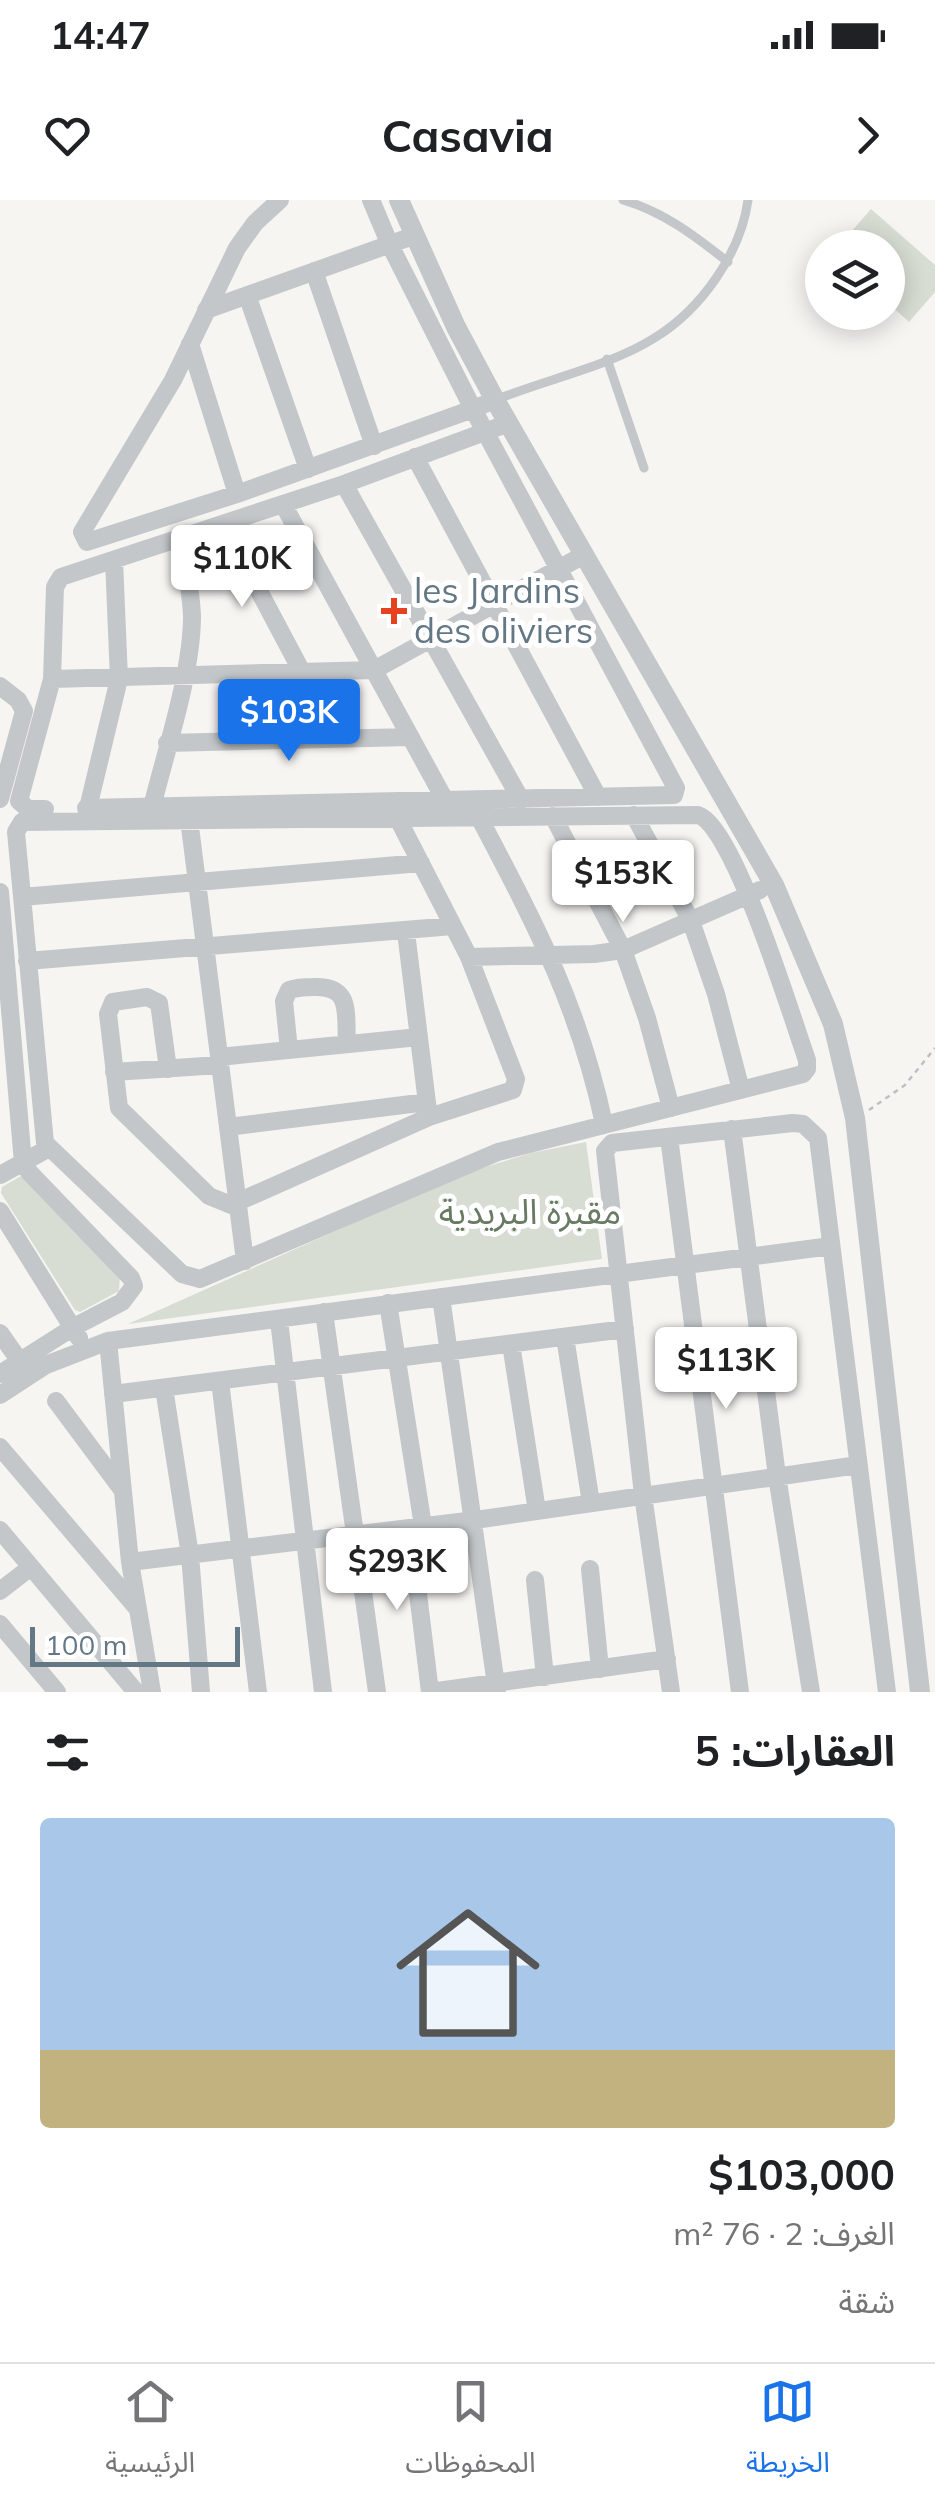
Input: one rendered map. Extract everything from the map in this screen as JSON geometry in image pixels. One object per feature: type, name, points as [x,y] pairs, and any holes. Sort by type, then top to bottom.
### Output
[{"type":"street","points":[[280,200],[245,235],[190,344],[82,536],[91,543],[495,400]]},
{"type":"street","points":[[371,200],[473,409],[486,432],[560,568],[676,790],[669,796],[28,809],[19,800],[52,679],[56,582],[65,575],[344,484],[486,432],[508,423]]},
{"type":"street","points":[[399,200],[495,400],[774,884],[833,1024],[855,1118],[920,1692]]},
{"type":"street","points":[[206,310],[413,236]]},
{"type":"street","points":[[314,272],[374,446]]},
{"type":"street","points":[[247,295],[308,469]]},
{"type":"street","points":[[190,344],[237,494]]},
{"type":"street","points":[[415,458],[598,797]]},
{"type":"street","points":[[344,484],[521,800]]},
{"type":"street","points":[[282,504],[446,802]]},
{"type":"street","points":[[224,524],[302,672]]},
{"type":"street","points":[[152,807],[184,675],[192,618],[190,587],[178,539]]},
{"type":"street","points":[[52,679],[374,670],[582,556]]},
{"type":"street","points":[[88,808],[119,679],[114,560]]},
{"type":"street","points":[[0,686],[22,707],[10,734],[0,799]]},
{"type":"street","points":[[167,743],[410,736]]},
{"type":"street","points":[[634,815],[690,922],[721,1010],[741,1090]]},
{"type":"street","points":[[698,815],[709,820],[749,895],[808,1064],[806,1072],[481,1158],[205,1278],[188,1277],[49,1148],[43,1138],[16,832],[22,822],[553,816],[698,815]]},
{"type":"street","points":[[479,816],[551,955],[583,1038],[604,1124]]},
{"type":"street","points":[[553,816],[623,950],[647,1018],[671,1108]]},
{"type":"street","points":[[228,1127],[428,1110],[510,1092],[517,1083],[469,957],[397,818]]},
{"type":"street","points":[[189,819],[245,1261]]},
{"type":"street","points":[[22,898],[420,863]]},
{"type":"street","points":[[469,957],[623,950],[774,884]]},
{"type":"street","points":[[0,892],[6,1024],[23,1163],[133,1282],[127,1298],[0,1374]]},
{"type":"street","points":[[28,962],[453,926]]},
{"type":"street","points":[[406,932],[428,1110]]},
{"type":"street","points":[[289,1050],[284,1001],[289,990],[298,987],[329,986],[338,991],[344,1004],[347,1044]]},
{"type":"street","points":[[168,1069],[160,1004],[150,998],[116,1000],[109,1010],[117,1102],[123,1114],[209,1196],[225,1204],[238,1204],[428,1110]]},
{"type":"street","points":[[114,1072],[168,1069],[289,1050],[419,1037]]},
{"type":"street","points":[[671,1692],[644,1495],[606,1151],[612,1142],[793,1123],[812,1130],[818,1138],[887,1692]]},
{"type":"street","points":[[732,1130],[811,1692]]},
{"type":"street","points":[[669,1137],[740,1692]]},
{"type":"street","points":[[0,1175],[49,1148]]},
{"type":"street","points":[[0,1210],[86,1348]]},
{"type":"street","points":[[0,1395],[30,1374],[108,1341],[832,1246]]},
{"type":"street","points":[[441,1297],[497,1688]]},
{"type":"street","points":[[388,1303],[417,1527],[430,1692],[497,1688],[667,1659]]},
{"type":"street","points":[[324,1312],[378,1692]]},
{"type":"street","points":[[279,1320],[323,1692]]},
{"type":"street","points":[[113,1394],[625,1329]]},
{"type":"street","points":[[0,1333],[19,1360]]},
{"type":"street","points":[[565,1337],[590,1503]]},
{"type":"street","points":[[108,1341],[130,1562],[152,1692]]},
{"type":"street","points":[[511,1344],[536,1511]]},
{"type":"street","points":[[220,1381],[258,1692]]},
{"type":"street","points":[[164,1388],[190,1555],[201,1692]]},
{"type":"street","points":[[56,1400],[123,1492]]},
{"type":"street","points":[[0,1448],[136,1608]]},
{"type":"street","points":[[130,1562],[475,1520],[858,1465]]},
{"type":"street","points":[[0,1530],[136,1692]]},
{"type":"street","points":[[0,1591],[31,1567]]},
{"type":"street","points":[[590,1569],[600,1669]]},
{"type":"street","points":[[535,1580],[546,1677]]},
{"type":"street","points":[[0,1624],[57,1692]]},
{"type":"lane","points":[[624,200],[648,207],[694,234],[728,262]]},
{"type":"lane","points":[[495,400],[656,338],[716,280],[728,262],[748,200]]},
{"type":"lane","points":[[606,359],[644,468]]},
{"type":"path","points":[[855,1118],[905,1085],[935,1048]]},
{"type":"green space","points":[[871,209],[895,230],[853,230]]},
{"type":"green space","points":[[905,239],[935,265],[935,292],[909,322],[905,318]]},
{"type":"green space","name":"مقبرة البريدية","points":[[586,1142],[602,1259],[128,1324],[463,1174],[531,1153]]},
{"type":"green space","points":[[21,1176],[120,1276],[119,1291],[80,1312],[75,1310],[1,1193],[2,1187]]},
{"type":"place","name":"les Jardins des oliviers","points":[[394,611]]}]
